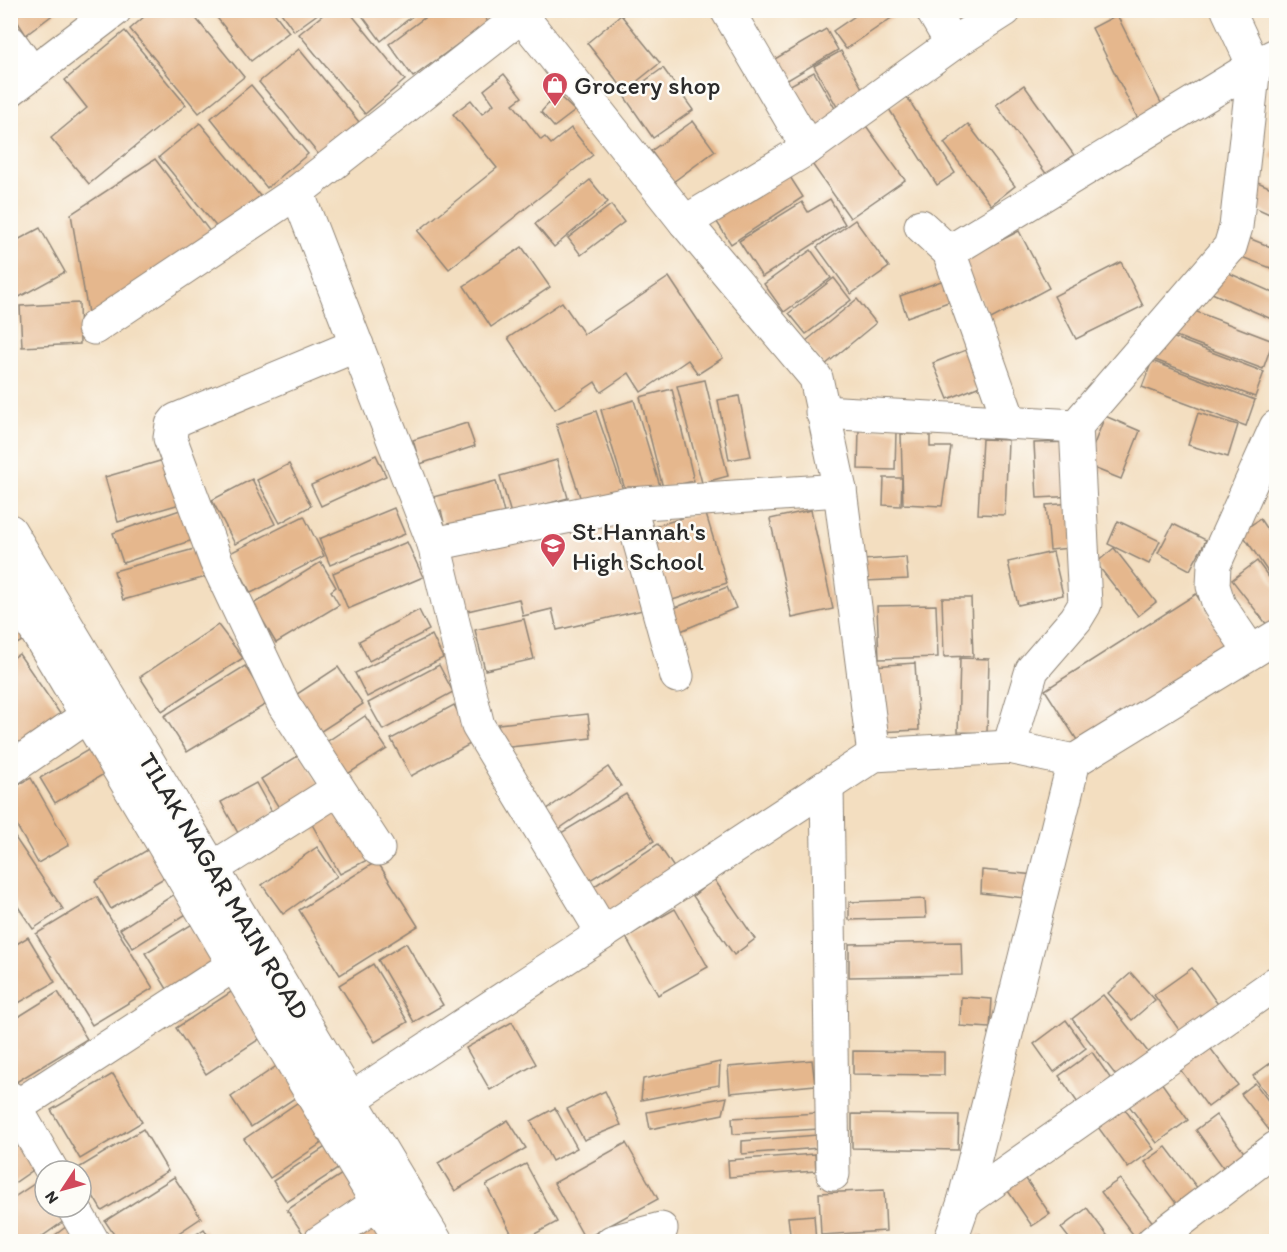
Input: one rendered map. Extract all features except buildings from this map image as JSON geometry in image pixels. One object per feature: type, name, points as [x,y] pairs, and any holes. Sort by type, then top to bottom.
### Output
[{"type":"street","points":[[10,42],[21,81],[115,10]]},
{"type":"street","points":[[727,10],[807,148]]},
{"type":"street","points":[[932,10],[952,44]]},
{"type":"street","points":[[685,222],[807,148],[952,44],[1005,10]]},
{"type":"street","points":[[1009,747],[1032,670],[1076,619],[1085,604],[1076,426],[1230,247],[1236,227],[1265,60],[1228,10]]},
{"type":"street","points":[[94,328],[297,192],[522,12],[685,222],[816,378],[840,490],[874,755]]},
{"type":"street","points":[[949,252],[1265,60]]},
{"type":"street","points":[[297,192],[434,544],[478,726],[603,933]]},
{"type":"street","points":[[921,226],[949,252],[1010,423]]},
{"type":"street","points":[[357,345],[176,420],[170,431],[170,438],[216,561],[284,705],[378,849]]},
{"type":"street","points":[[822,412],[1076,426]]},
{"type":"street","points":[[339,1108],[874,755],[1009,747],[1074,761],[1264,644],[1219,605],[1213,586],[1214,565],[1276,427]]},
{"type":"street","points":[[434,544],[629,504],[840,490]]},
{"type":"street","points":[[629,504],[677,676]]},
{"type":"street","name":"TILAK NAGAR MAIN ROAD","points":[[10,531],[213,868],[339,1108],[378,1203],[402,1242]]},
{"type":"street","name":"TILAK NAGAR MAIN ROAD","points":[[10,588],[88,715],[234,965],[436,1242]]},
{"type":"street","points":[[10,770],[88,715]]},
{"type":"street","points":[[950,1242],[964,1202],[1074,761]]},
{"type":"street","points":[[827,787],[833,1174]]},
{"type":"street","points":[[213,868],[338,789]]},
{"type":"street","points":[[45,1159],[12,1106],[234,965]]},
{"type":"street","points":[[964,1202],[1276,983]]},
{"type":"street","points":[[1153,1242],[1276,1148]]},
{"type":"street","points":[[320,1242],[378,1203]]},
{"type":"street","points":[[80,1219],[93,1242]]},
{"type":"street","points":[[612,1242],[661,1230]]},
{"type":"place","name":"Grocery shop","points":[[555,108]]},
{"type":"place","name":"St.Hannah's High School","points":[[553,569]]}]
